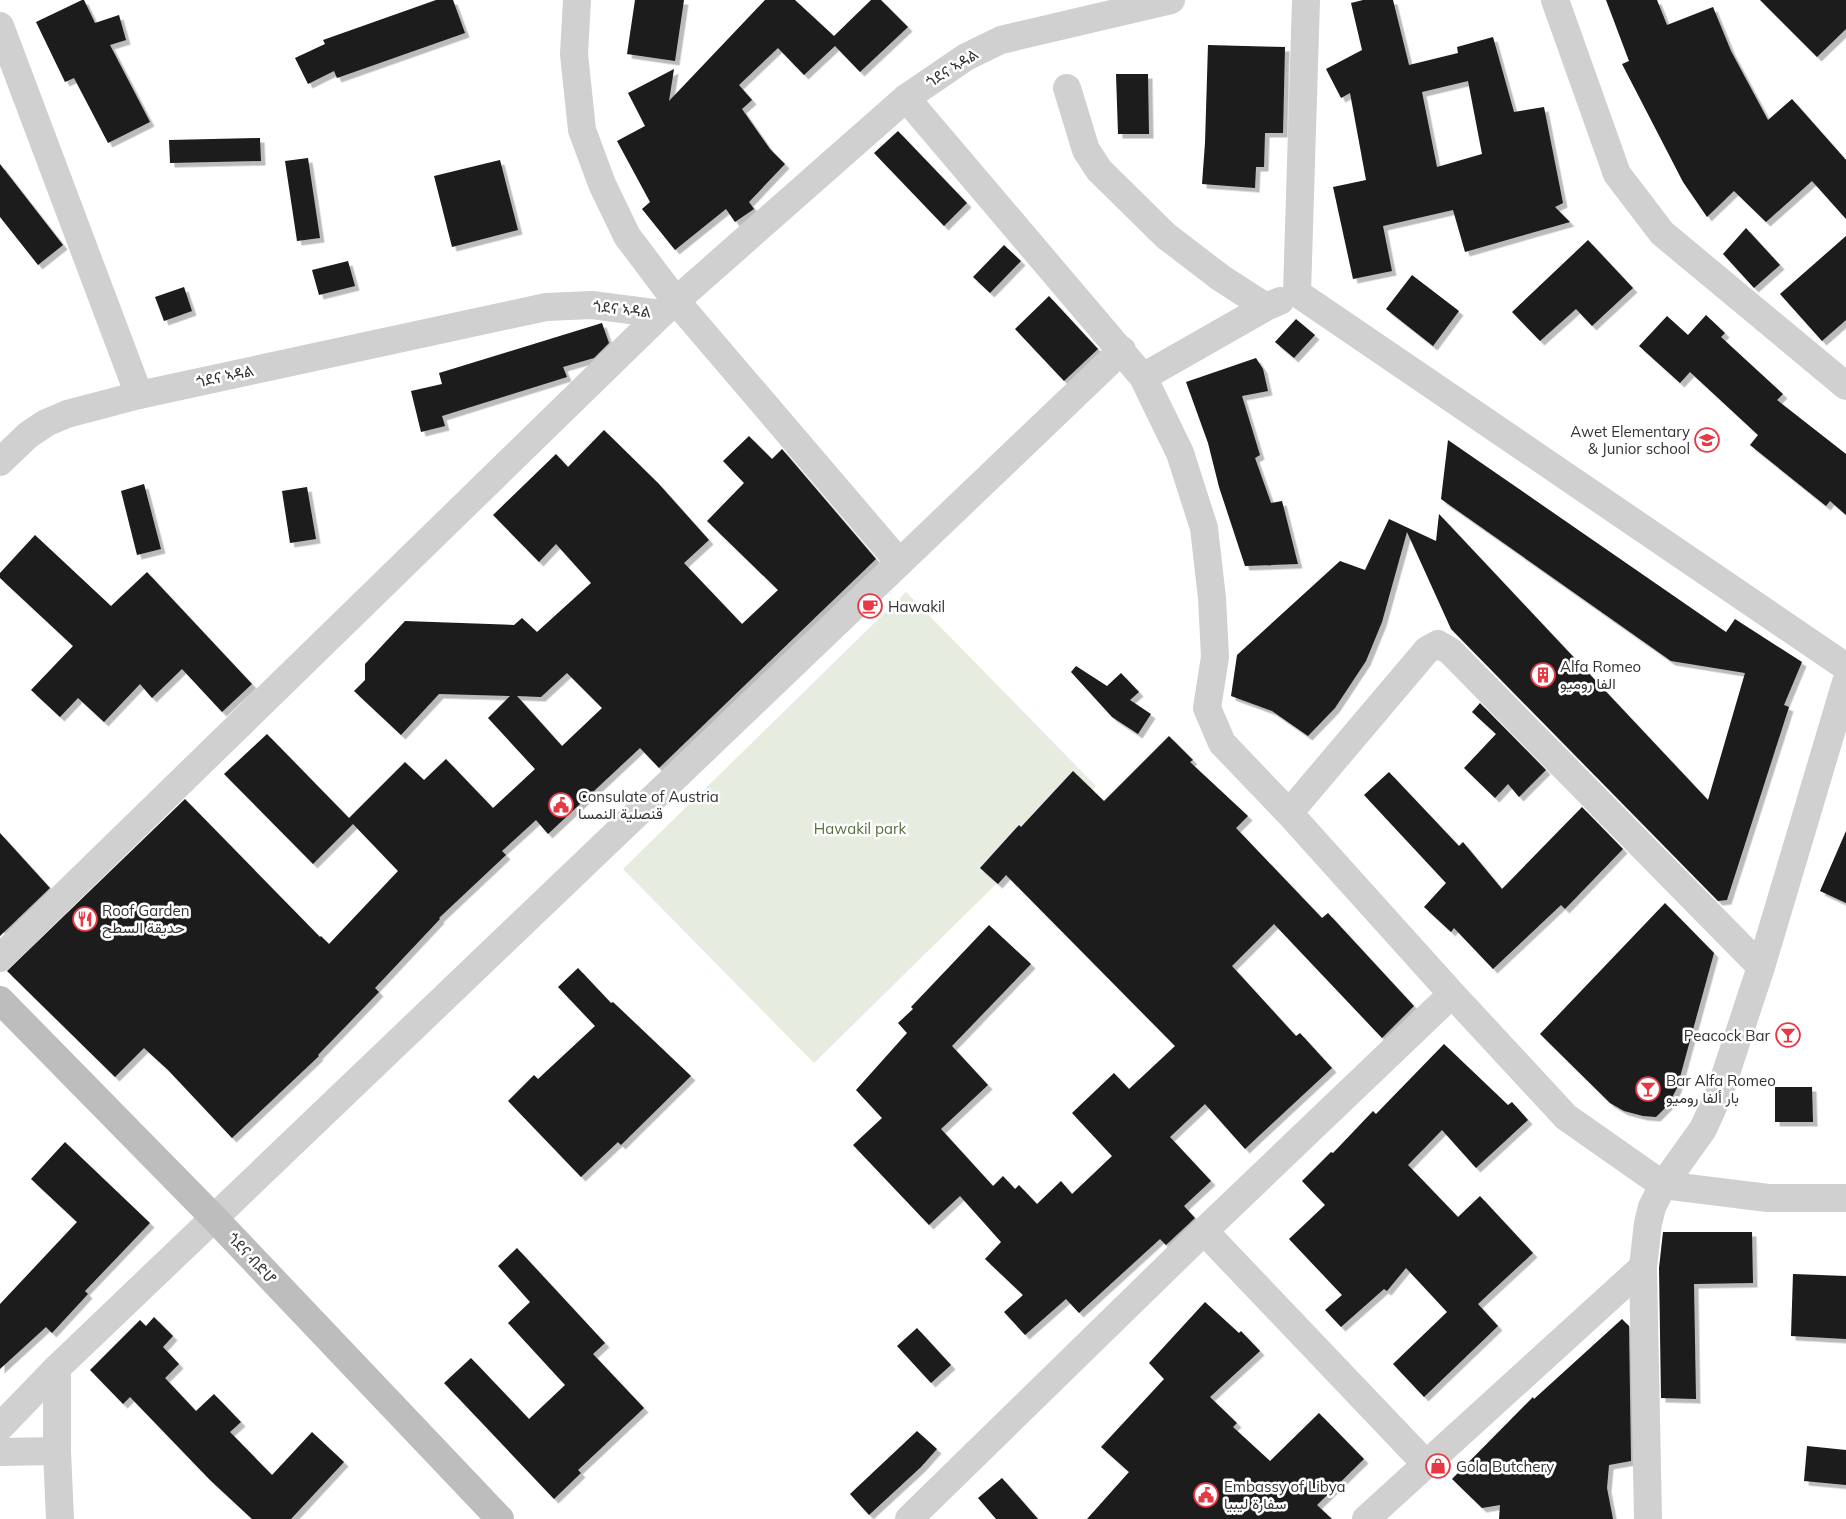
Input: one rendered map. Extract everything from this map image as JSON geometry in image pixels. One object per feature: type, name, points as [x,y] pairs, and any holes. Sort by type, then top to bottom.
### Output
[{"type":"main road","name":"ጎደና ብድሆ","points":[[0,1000],[215,1219],[500,1519]]},
{"type":"street","points":[[577,0],[574,54],[582,130],[602,184],[627,236],[669,307],[899,562]]},
{"type":"street","name":"ጎደና ኣዳል","points":[[0,462],[28,435],[46,422],[67,414],[139,395],[546,307],[592,305],[669,307],[906,98],[966,57],[1001,40],[1171,0]]},
{"type":"street","points":[[1297,293],[1306,0]]},
{"type":"street","points":[[1555,0],[1617,174],[1662,233],[1846,386]]},
{"type":"street","points":[[0,26],[139,395]]},
{"type":"street","points":[[1067,88],[1086,150],[1099,170],[1166,236],[1221,278],[1266,307]]},
{"type":"street","points":[[906,98],[1143,377],[1180,453],[1204,528],[1212,598],[1215,657],[1207,708],[1222,743],[1289,813],[1452,994],[1566,1116],[1663,1185],[1768,1198],[1846,1198]]},
{"type":"street","points":[[1143,377],[1266,307],[1297,293]]},
{"type":"street","points":[[1297,293],[1846,667]]},
{"type":"street","points":[[0,958],[669,307]]},
{"type":"street","points":[[0,1427],[57,1368],[1122,350]]},
{"type":"street","points":[[1289,813],[1421,656],[1438,644],[1450,652],[1761,967]]},
{"type":"street","points":[[1648,1519],[1643,1267],[1648,1223],[1652,1207],[1663,1185],[1703,1129],[1719,1094],[1761,967],[1846,682]]},
{"type":"street","points":[[909,1519],[1204,1231],[1452,994]]},
{"type":"street","points":[[1204,1231],[1426,1464]]},
{"type":"street","points":[[1366,1519],[1643,1267]]},
{"type":"street","points":[[57,1368],[57,1451],[60,1519]]},
{"type":"street","points":[[0,1452],[57,1451]]},
{"type":"green space","name":"Hawakil park","points":[[906,592],[1096,786],[814,1063],[623,869]]},
{"type":"building","points":[[84,0],[95,23],[119,15],[126,40],[110,45],[150,122],[108,143],[74,78],[65,82],[36,22]]},
{"type":"building","points":[[436,0],[453,0],[465,33],[337,78],[334,71],[308,84],[295,58],[325,44],[323,40]]},
{"type":"building","points":[[635,0],[684,0],[675,61],[627,54]]},
{"type":"building","points":[[765,0],[795,0],[834,36],[871,0],[881,0],[908,27],[860,72],[835,46],[804,75],[778,48],[739,85],[752,100],[742,109],[770,149],[785,164],[749,202],[754,209],[735,222],[726,209],[675,250],[642,209],[650,202],[617,141],[645,126],[628,93],[674,69],[669,101]]},
{"type":"building","points":[[1363,0],[1393,0],[1409,65],[1458,53],[1457,47],[1493,37],[1514,112],[1544,107],[1563,203],[1555,207],[1570,222],[1465,252],[1453,210],[1383,226],[1392,271],[1353,279],[1333,187],[1366,180],[1350,93],[1341,98],[1326,69],[1362,50],[1351,3]],"holes":[[[1468,81],[1482,154],[1437,167],[1422,92]]]},
{"type":"building","points":[[1606,0],[1657,0],[1667,25],[1713,7],[1731,51],[1768,120],[1792,99],[1846,160],[1846,219],[1812,181],[1766,222],[1734,191],[1707,217],[1683,182],[1622,64],[1629,61]]},
{"type":"building","points":[[1760,0],[1846,0],[1846,29],[1817,57]]},
{"type":"building","points":[[1208,45],[1285,47],[1283,133],[1265,133],[1264,167],[1256,167],[1255,188],[1202,184]]},
{"type":"building","points":[[1116,74],[1148,74],[1149,134],[1118,134]]},
{"type":"building","points":[[898,131],[967,203],[944,226],[874,153]]},
{"type":"building","points":[[260,138],[261,161],[170,163],[169,140]]},
{"type":"building","points":[[308,158],[320,238],[297,241],[285,161]]},
{"type":"building","points":[[500,160],[518,230],[452,247],[434,176]]},
{"type":"building","points":[[0,164],[63,245],[38,265],[0,217]]},
{"type":"building","points":[[1746,228],[1780,265],[1754,288],[1723,254]]},
{"type":"building","points":[[1846,236],[1846,320],[1822,341],[1780,294]]},
{"type":"building","points":[[1588,240],[1633,288],[1592,326],[1576,309],[1540,341],[1512,312]]},
{"type":"building","points":[[1004,245],[1021,261],[990,293],[973,277]]},
{"type":"building","points":[[348,261],[355,286],[319,295],[312,270]]},
{"type":"building","points":[[1412,275],[1459,311],[1433,346],[1386,309]]},
{"type":"building","points":[[184,287],[192,311],[164,321],[155,297]]},
{"type":"building","points":[[1049,296],[1098,349],[1064,381],[1015,329]]},
{"type":"building","points":[[1706,315],[1725,333],[1721,337],[1783,394],[1777,400],[1846,454],[1846,515],[1830,501],[1826,506],[1750,445],[1758,435],[1690,372],[1680,383],[1639,346],[1667,316],[1688,335]]},
{"type":"building","points":[[1296,319],[1315,335],[1294,358],[1275,342]]},
{"type":"building","points":[[602,323],[609,343],[594,358],[563,367],[567,377],[442,416],[445,426],[421,432],[411,391],[442,384],[439,373]]},
{"type":"building","points":[[1256,358],[1263,369],[1268,391],[1242,396],[1260,455],[1255,458],[1271,503],[1282,501],[1298,564],[1245,566],[1219,487],[1208,443],[1186,382]]},
{"type":"building","points":[[604,430],[658,483],[709,540],[684,563],[742,624],[778,590],[707,521],[744,483],[723,461],[749,436],[772,459],[782,449],[876,559],[659,768],[640,748],[548,834],[536,820],[502,851],[506,855],[439,918],[375,988],[379,992],[319,1056],[232,1138],[168,1070],[144,1048],[115,1077],[7,971],[185,799],[329,944],[398,871],[353,824],[313,864],[224,774],[267,734],[349,818],[405,762],[424,780],[446,759],[493,808],[535,769],[488,718],[510,696],[439,694],[401,735],[354,691],[365,680],[365,664],[405,621],[514,625],[522,618],[537,632],[591,583],[556,544],[539,562],[493,515],[556,454],[568,467]],"holes":[[[567,673],[602,708],[562,746],[517,696],[541,697]]]},
{"type":"building","name":"Alfa Romeo الفا روميو","points":[[1448,440],[1726,632],[1735,619],[1802,662],[1784,705],[1789,707],[1727,900],[1718,901],[1451,629],[1407,532],[1382,622],[1366,661],[1335,708],[1308,736],[1272,711],[1231,696],[1237,655],[1340,561],[1365,570],[1389,519],[1436,541],[1439,514],[1708,800],[1745,673],[1671,661],[1441,499]]},
{"type":"building","points":[[144,484],[161,549],[137,555],[121,491]]},
{"type":"building","points":[[307,487],[316,539],[290,543],[282,491]]},
{"type":"building","points":[[35,535],[111,606],[147,572],[252,684],[222,712],[182,669],[152,698],[140,684],[104,722],[78,698],[60,717],[31,690],[73,646],[0,578],[0,573]]},
{"type":"building","points":[[1076,666],[1107,686],[1121,673],[1139,692],[1130,700],[1151,714],[1138,734],[1112,717],[1071,672]]},
{"type":"building","points":[[1480,703],[1546,770],[1519,797],[1508,784],[1495,798],[1464,768],[1496,734],[1472,712]]},
{"type":"building","points":[[1169,736],[1193,760],[1190,762],[1248,816],[1236,828],[1322,918],[1328,913],[1414,1006],[1382,1038],[1274,924],[1232,966],[1296,1036],[1300,1033],[1332,1068],[1245,1149],[1205,1104],[1170,1137],[1211,1181],[1184,1206],[1195,1218],[1166,1245],[1160,1239],[1079,1313],[1066,1299],[1025,1335],[1004,1312],[1023,1295],[985,1259],[1001,1242],[960,1196],[929,1225],[853,1145],[882,1118],[856,1090],[907,1033],[898,1023],[989,925],[1031,964],[952,1046],[988,1085],[941,1129],[993,1186],[1003,1176],[1015,1189],[1019,1185],[1037,1204],[1061,1181],[1072,1194],[1112,1156],[1072,1113],[1114,1073],[1129,1089],[1175,1046],[1006,875],[998,884],[980,868],[1019,825],[1021,827],[1073,771],[1104,801]]},
{"type":"building","points":[[1389,772],[1459,846],[1463,842],[1502,889],[1582,807],[1623,849],[1565,909],[1561,905],[1493,969],[1454,928],[1451,932],[1424,907],[1446,883],[1364,795]]},
{"type":"building","points":[[1846,831],[1846,903],[1820,891]]},
{"type":"building","points":[[0,833],[50,888],[0,936]]},
{"type":"building","points":[[1665,903],[1714,953],[1677,1088],[1668,1105],[1656,1117],[1624,1111],[1610,1103],[1540,1034]]},
{"type":"building","points":[[578,968],[611,1003],[613,1002],[691,1076],[621,1145],[618,1142],[581,1177],[508,1101],[534,1075],[538,1079],[595,1026],[558,987]]},
{"type":"building","points":[[1444,1044],[1508,1105],[1512,1102],[1528,1120],[1476,1168],[1442,1130],[1408,1165],[1458,1217],[1480,1196],[1533,1253],[1478,1304],[1498,1326],[1424,1397],[1393,1364],[1447,1312],[1406,1268],[1387,1291],[1384,1289],[1341,1327],[1325,1310],[1342,1295],[1289,1239],[1325,1205],[1302,1181],[1331,1152],[1333,1153],[1373,1111],[1376,1114]]},
{"type":"building","points":[[1775,1087],[1812,1087],[1813,1122],[1775,1122]]},
{"type":"building","points":[[65,1142],[150,1223],[85,1291],[88,1294],[52,1333],[46,1327],[0,1369],[0,1304],[77,1222],[31,1179]]},
{"type":"building","points":[[1663,1232],[1752,1232],[1753,1283],[1694,1284],[1696,1399],[1661,1398],[1659,1268]]},
{"type":"building","points":[[517,1248],[605,1343],[593,1354],[644,1408],[578,1470],[581,1473],[554,1499],[444,1383],[471,1358],[529,1419],[565,1385],[508,1323],[530,1302],[498,1266]]},
{"type":"building","points":[[1793,1274],[1846,1276],[1846,1339],[1791,1336]]},
{"type":"building","points":[[1205,1302],[1239,1333],[1241,1331],[1260,1351],[1210,1397],[1237,1423],[1233,1427],[1270,1461],[1319,1413],[1364,1459],[1317,1505],[1332,1519],[1087,1519],[1129,1472],[1101,1447],[1164,1379],[1149,1363]]},
{"type":"building","points":[[154,1317],[173,1336],[163,1347],[179,1364],[165,1378],[196,1411],[214,1394],[241,1422],[230,1432],[272,1475],[312,1432],[344,1462],[291,1519],[252,1519],[210,1480],[130,1397],[123,1404],[90,1370],[140,1320],[146,1326]]},
{"type":"building","points":[[1622,1319],[1629,1326],[1631,1461],[1609,1465],[1607,1488],[1613,1519],[1499,1519],[1500,1505],[1482,1508],[1452,1479],[1533,1397],[1534,1399]]},
{"type":"building","points":[[917,1328],[951,1365],[931,1383],[897,1346]]},
{"type":"building","points":[[917,1431],[937,1449],[921,1467],[869,1515],[850,1494]]},
{"type":"building","points":[[1807,1446],[1846,1450],[1846,1485],[1804,1481]]},
{"type":"building","points":[[1002,1478],[1038,1519],[996,1519],[978,1498]]},
{"type":"place","name":"Awet Elementary & Junior school","points":[[1707,440]]},
{"type":"place","name":"Hawakil","points":[[870,606]]},
{"type":"place","name":"Alfa Romeo الفا روميو","points":[[1543,675]]},
{"type":"place","name":"Consulate of Austria قنصلية النمسا","points":[[561,805]]},
{"type":"place","name":"Roof Garden حديقة السطح","points":[[85,919]]},
{"type":"place","name":"Peacock Bar","points":[[1788,1035]]},
{"type":"place","name":"Bar Alfa Romeo بار ألفا روميو","points":[[1648,1089]]},
{"type":"place","name":"Gola Butchery","points":[[1438,1466]]},
{"type":"place","name":"Embassy of Libya سفارة ليبيا","points":[[1206,1495]]}]
